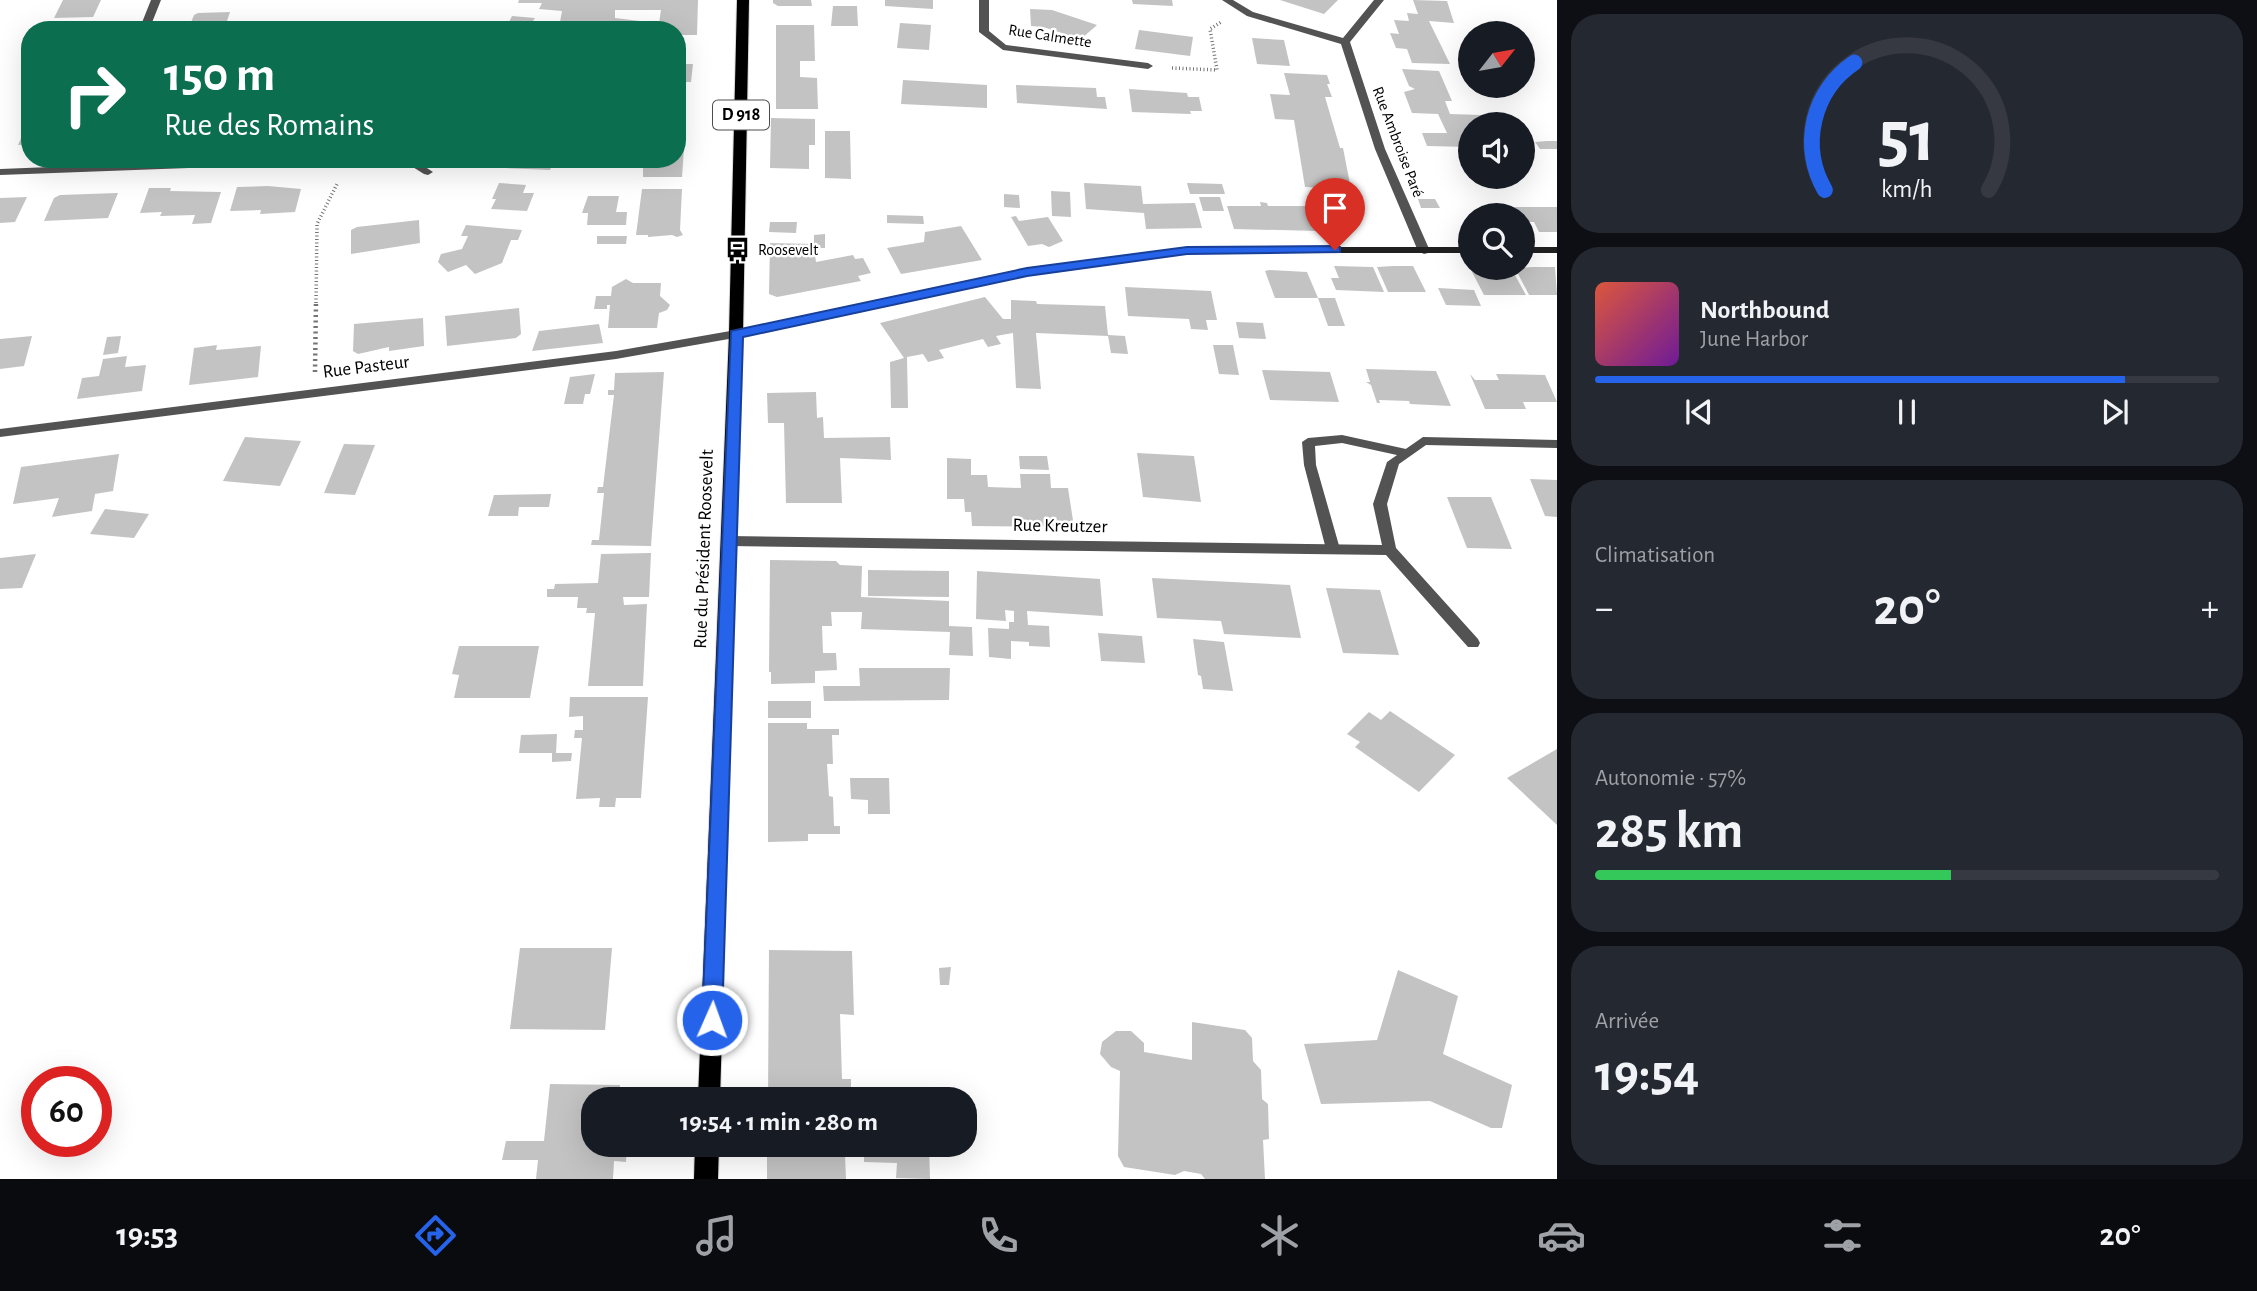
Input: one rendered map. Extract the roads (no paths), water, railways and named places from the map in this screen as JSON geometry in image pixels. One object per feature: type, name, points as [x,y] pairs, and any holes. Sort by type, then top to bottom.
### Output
[{"type":"main road","name":"Rue du Président Roosevelt","points":[[709,1087],[736,334],[743,0]]},
{"type":"main road","points":[[706,1179],[707,1157]]},
{"type":"street","points":[[148,21],[156,0]]},
{"type":"street","name":"Rue Calmette","points":[[984,0],[984,32],[1003,47],[1148,66]]},
{"type":"street","points":[[1227,0],[1250,14],[1345,42],[1379,0]]},
{"type":"street","name":"Rue Ambroise Paré","points":[[1345,42],[1380,149],[1424,251]]},
{"type":"street","points":[[0,172],[44,168]]},
{"type":"street","points":[[421,168],[428,172]]},
{"type":"street","points":[[736,334],[1027,272],[1187,250],[1458,250]]},
{"type":"street","points":[[1535,250],[1557,250]]},
{"type":"street","name":"Rue Pasteur","points":[[0,433],[616,355],[736,334]]},
{"type":"street","points":[[1333,548],[1310,465],[1308,442],[1342,439],[1406,453]]},
{"type":"street","points":[[1473,643],[1390,550],[1380,504],[1393,462],[1423,441],[1557,444]]},
{"type":"street","name":"Rue Kreutzer","points":[[729,541],[1390,550]]},
{"type":"place","name":"Roosevelt","points":[[738,250]]}]
